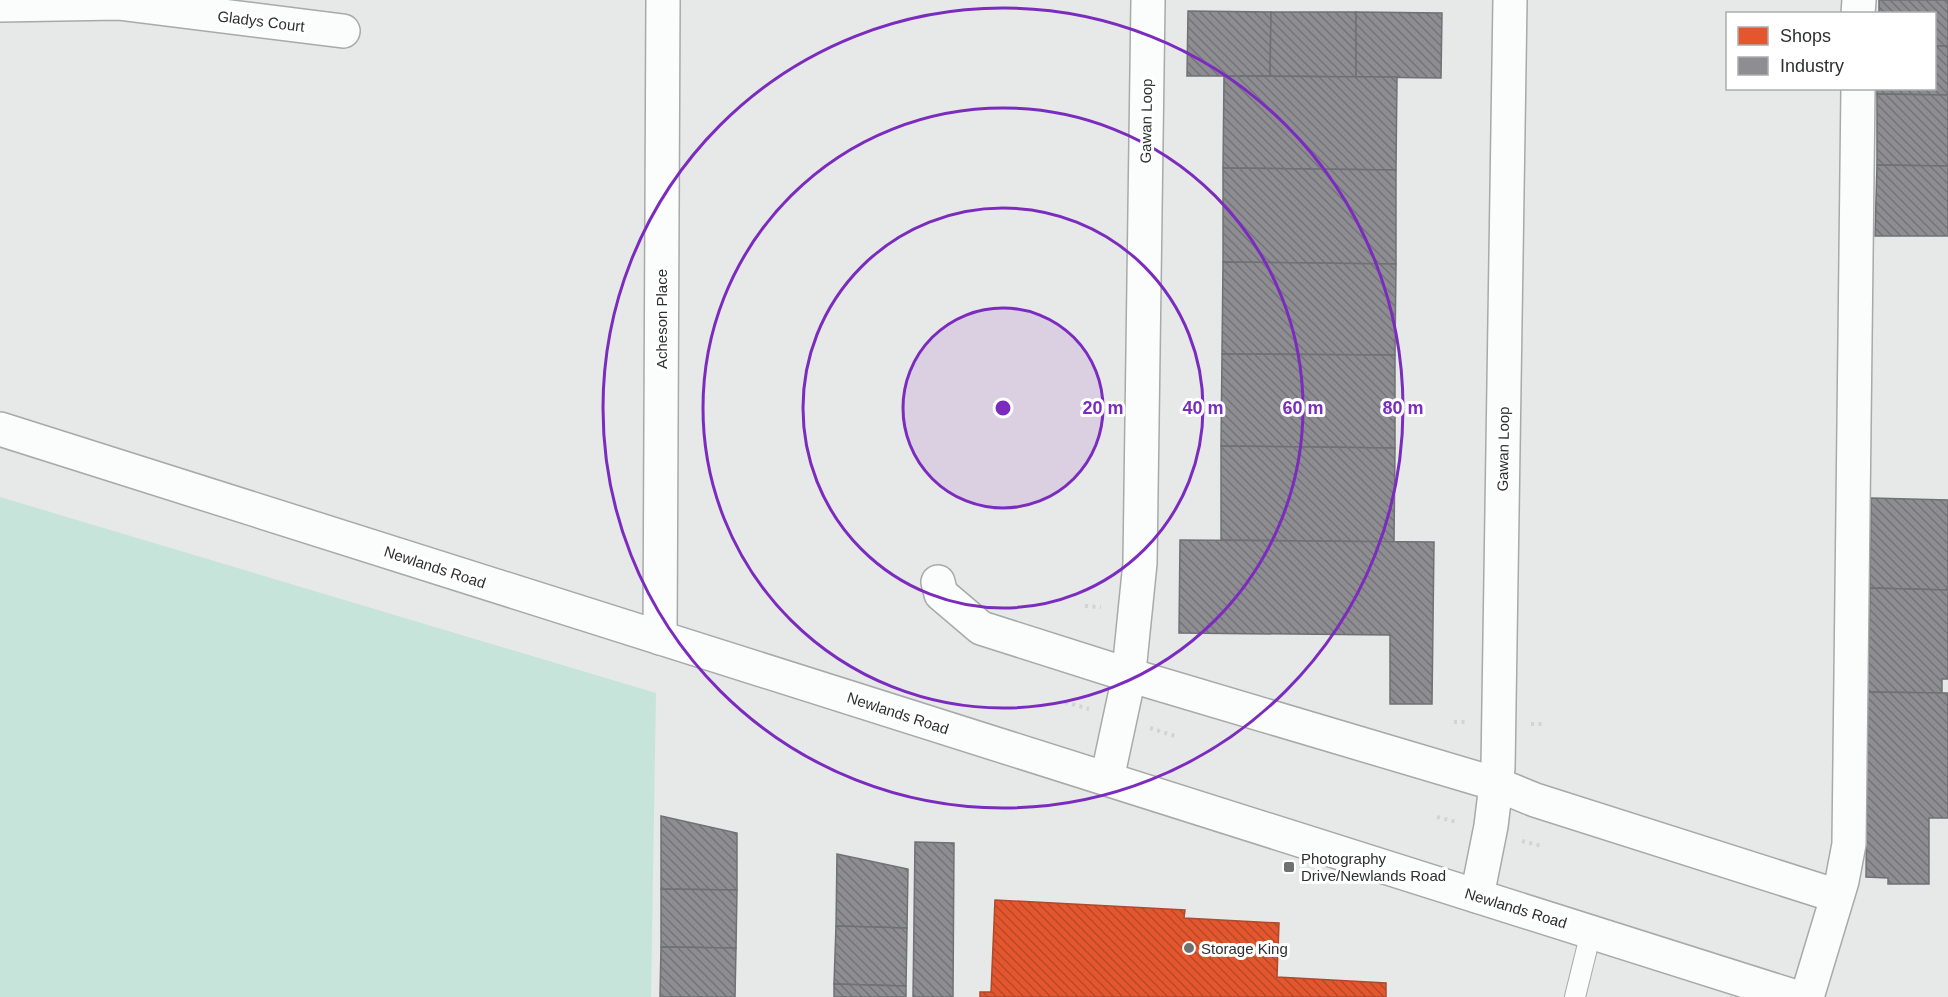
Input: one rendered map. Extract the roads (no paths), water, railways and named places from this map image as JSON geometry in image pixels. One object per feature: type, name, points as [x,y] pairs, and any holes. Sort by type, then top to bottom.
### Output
[{"type":"street","name":"Acheson Place","points":[[660,638],[663,0]]},
{"type":"street","name":"Gawan Loop","points":[[1107,779],[1129,675],[1140,562],[1148,0]]},
{"type":"street","name":"Gawan Loop","points":[[1477,896],[1490,831],[1496,784],[1499,723],[1510,0]]},
{"type":"street","name":"Gladys Court","points":[[0,5],[118,3],[343,31]]},
{"type":"street","points":[[1808,997],[1837,897],[1849,844],[1858,90]]},
{"type":"street","name":"Newlands Road","points":[[0,429],[1796,997]]},
{"type":"street","points":[[938,582],[941,594],[981,628],[1129,675],[1496,784],[1535,800],[1837,897]]},
{"type":"lane","points":[[1575,997],[1592,932]]},
{"type":"place","name":"Photography Drive/Newlands Road","points":[[1289,867]]},
{"type":"place","name":"Storage King","points":[[1189,948]]}]
